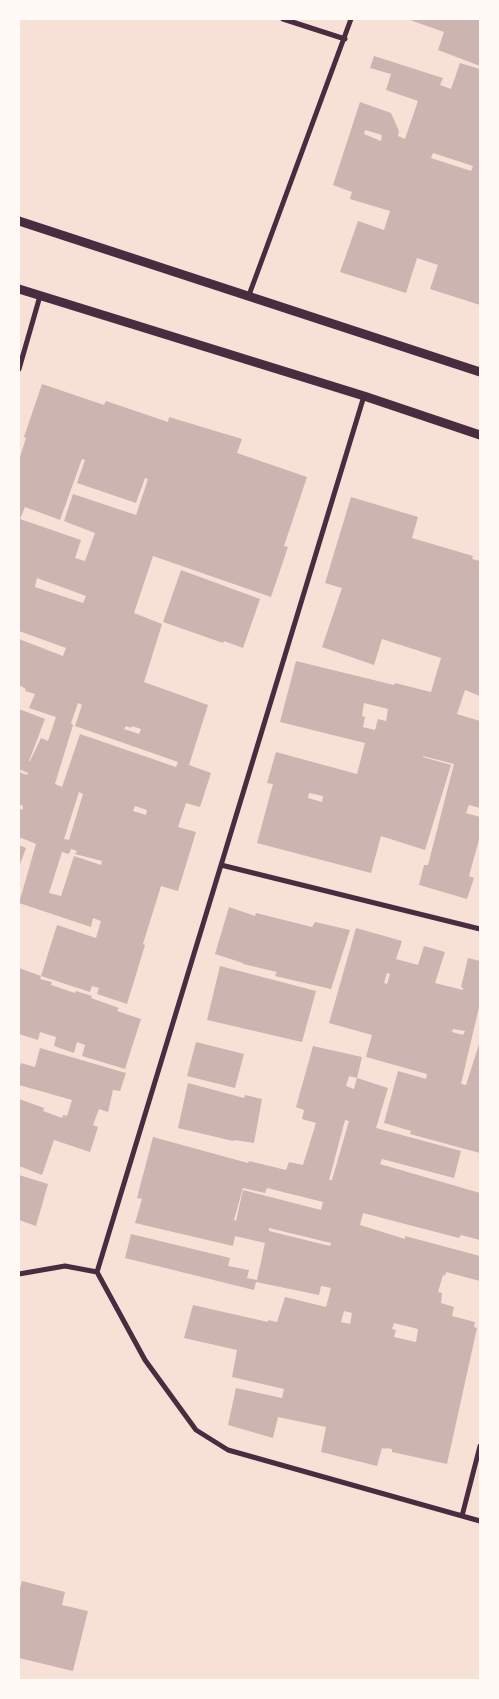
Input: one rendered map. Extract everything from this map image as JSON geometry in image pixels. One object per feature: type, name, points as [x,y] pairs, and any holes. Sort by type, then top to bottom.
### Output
[{"type":"street","points":[[283,19],[344,39]]},
{"type":"street","points":[[249,295],[351,19]]},
{"type":"street","points":[[19,221],[480,372]]},
{"type":"street","points":[[19,289],[364,396],[480,435]]},
{"type":"street","points":[[19,369],[40,296]]},
{"type":"street","points":[[364,396],[97,1272],[145,1360],[196,1430],[228,1450],[480,1522]]},
{"type":"street","points":[[221,865],[480,929]]},
{"type":"street","points":[[19,1274],[65,1266],[97,1272]]},
{"type":"street","points":[[462,1516],[480,1446]]},
{"type":"building","points":[[407,19],[480,19],[480,66],[438,50],[444,32]]},
{"type":"building","points":[[374,56],[443,78],[440,85],[451,89],[460,63],[480,69],[480,305],[430,289],[438,265],[417,258],[406,293],[340,272],[358,221],[384,230],[390,211],[350,199],[352,192],[333,185],[360,102],[391,113],[399,131],[398,136],[405,139],[418,101],[386,90],[391,74],[370,68]],"holes":[[[365,130],[382,135],[381,141],[364,134]],[[433,153],[473,166],[471,171],[431,158]]]},
{"type":"building","points":[[42,384],[104,405],[106,401],[168,422],[169,417],[242,439],[237,453],[307,477],[284,546],[288,547],[271,597],[153,556],[134,613],[162,624],[144,682],[208,705],[189,765],[211,773],[200,807],[186,803],[178,827],[196,832],[178,891],[161,886],[127,1004],[97,994],[99,988],[92,986],[90,992],[41,976],[57,925],[96,938],[101,921],[93,918],[91,927],[19,903],[36,844],[19,837],[19,808],[23,810],[23,806],[19,804],[19,772],[27,775],[28,773],[19,769],[19,709],[45,719],[29,761],[41,738],[48,741],[56,717],[29,708],[35,694],[25,691],[26,689],[19,685],[19,639],[63,656],[66,648],[19,631],[19,460],[26,438],[24,437]],"holes":[[[82,459],[85,460],[77,483],[136,503],[145,478],[148,479],[136,515],[73,494],[64,521],[95,533],[85,561],[75,558],[81,540],[20,519],[25,507],[60,520]],[[37,578],[86,596],[83,603],[35,587]],[[78,703],[82,705],[75,726],[178,762],[176,767],[80,734],[62,787],[55,784],[73,725],[71,723]],[[126,726],[141,729],[139,734],[124,729]],[[79,792],[83,794],[69,840],[64,839]],[[135,806],[147,810],[146,815],[133,811]],[[71,849],[77,851],[75,854],[102,861],[101,865],[74,856],[61,896],[49,893],[62,852],[69,854]]]},
{"type":"building","points":[[351,497],[418,517],[412,538],[473,556],[472,559],[480,561],[480,696],[465,690],[457,714],[480,721],[480,808],[469,805],[466,813],[480,817],[480,836],[469,876],[474,878],[467,899],[419,885],[424,865],[428,865],[454,764],[423,756],[451,765],[425,850],[381,836],[371,873],[257,843],[273,784],[267,783],[276,752],[357,774],[365,743],[280,722],[296,661],[431,692],[441,658],[382,639],[374,665],[322,647],[342,588],[325,583]],"holes":[[[364,703],[388,709],[386,721],[378,719],[375,730],[363,727],[365,717],[362,716]],[[309,793],[323,796],[322,802],[308,798]]]},
{"type":"building","points":[[181,570],[260,599],[243,648],[163,622]]},
{"type":"building","points":[[19,845],[26,848],[19,867]]},
{"type":"building","points":[[229,907],[255,916],[256,913],[312,927],[315,922],[350,930],[331,989],[275,976],[277,972],[243,964],[215,954]]},
{"type":"building","points":[[356,928],[402,941],[396,959],[418,965],[424,946],[445,952],[435,983],[463,990],[461,987],[468,958],[480,961],[480,1003],[461,1084],[466,1085],[480,1041],[480,1153],[410,1134],[411,1131],[384,1123],[398,1071],[426,1079],[427,1074],[366,1057],[372,1035],[329,1023]],"holes":[[[387,973],[390,974],[387,984],[384,983]],[[453,1029],[465,1031],[463,1035],[452,1032]]]},
{"type":"building","points":[[220,966],[316,991],[302,1042],[207,1020]]},
{"type":"building","points":[[19,968],[41,976],[40,979],[52,982],[51,985],[75,993],[76,991],[92,996],[91,998],[119,1008],[117,1011],[141,1019],[125,1069],[82,1056],[85,1045],[77,1042],[74,1053],[54,1046],[56,1037],[40,1032],[38,1040],[19,1034]]},
{"type":"building","points":[[196,1042],[244,1054],[235,1088],[187,1076]]},
{"type":"building","points":[[313,1046],[362,1057],[357,1078],[388,1088],[376,1128],[461,1151],[454,1178],[382,1159],[380,1164],[480,1193],[480,1240],[461,1235],[459,1238],[363,1213],[360,1225],[405,1239],[405,1236],[480,1256],[480,1281],[446,1272],[445,1276],[443,1275],[438,1292],[442,1293],[441,1303],[454,1307],[452,1316],[475,1322],[474,1327],[477,1328],[447,1464],[392,1452],[392,1449],[385,1448],[382,1448],[377,1466],[321,1452],[326,1427],[278,1417],[273,1438],[228,1425],[236,1388],[282,1398],[284,1389],[232,1377],[237,1350],[184,1338],[193,1305],[268,1322],[268,1320],[277,1322],[285,1297],[326,1307],[331,1288],[321,1286],[319,1295],[256,1282],[254,1290],[125,1258],[131,1234],[230,1258],[228,1266],[249,1270],[247,1278],[257,1280],[265,1243],[235,1236],[233,1246],[135,1223],[142,1199],[137,1198],[153,1137],[248,1163],[249,1161],[286,1170],[289,1162],[303,1165],[316,1123],[302,1119],[304,1110],[296,1107]],"holes":[[[349,1076],[357,1078],[354,1089],[346,1086]],[[345,1120],[349,1121],[332,1180],[329,1180]],[[243,1188],[265,1193],[267,1188],[323,1202],[321,1210],[243,1190],[236,1221],[234,1220]],[[269,1228],[331,1243],[330,1246],[269,1231]],[[344,1311],[352,1313],[350,1324],[341,1322]],[[394,1323],[418,1329],[416,1342],[394,1337],[396,1330],[392,1329]]]},
{"type":"building","points":[[40,1048],[126,1073],[120,1091],[113,1090],[108,1112],[99,1109],[93,1125],[98,1127],[90,1152],[54,1140],[42,1175],[19,1166],[19,1099],[44,1108],[43,1111],[62,1118],[63,1115],[67,1116],[72,1100],[19,1085],[21,1063],[35,1067]]},
{"type":"building","points":[[188,1083],[244,1098],[245,1095],[262,1099],[254,1143],[233,1141],[178,1128]]},
{"type":"building","points":[[19,1175],[48,1184],[36,1226],[19,1220]]},
{"type":"building","points":[[22,1581],[65,1592],[62,1605],[88,1611],[73,1671],[19,1658],[19,1592]]}]
